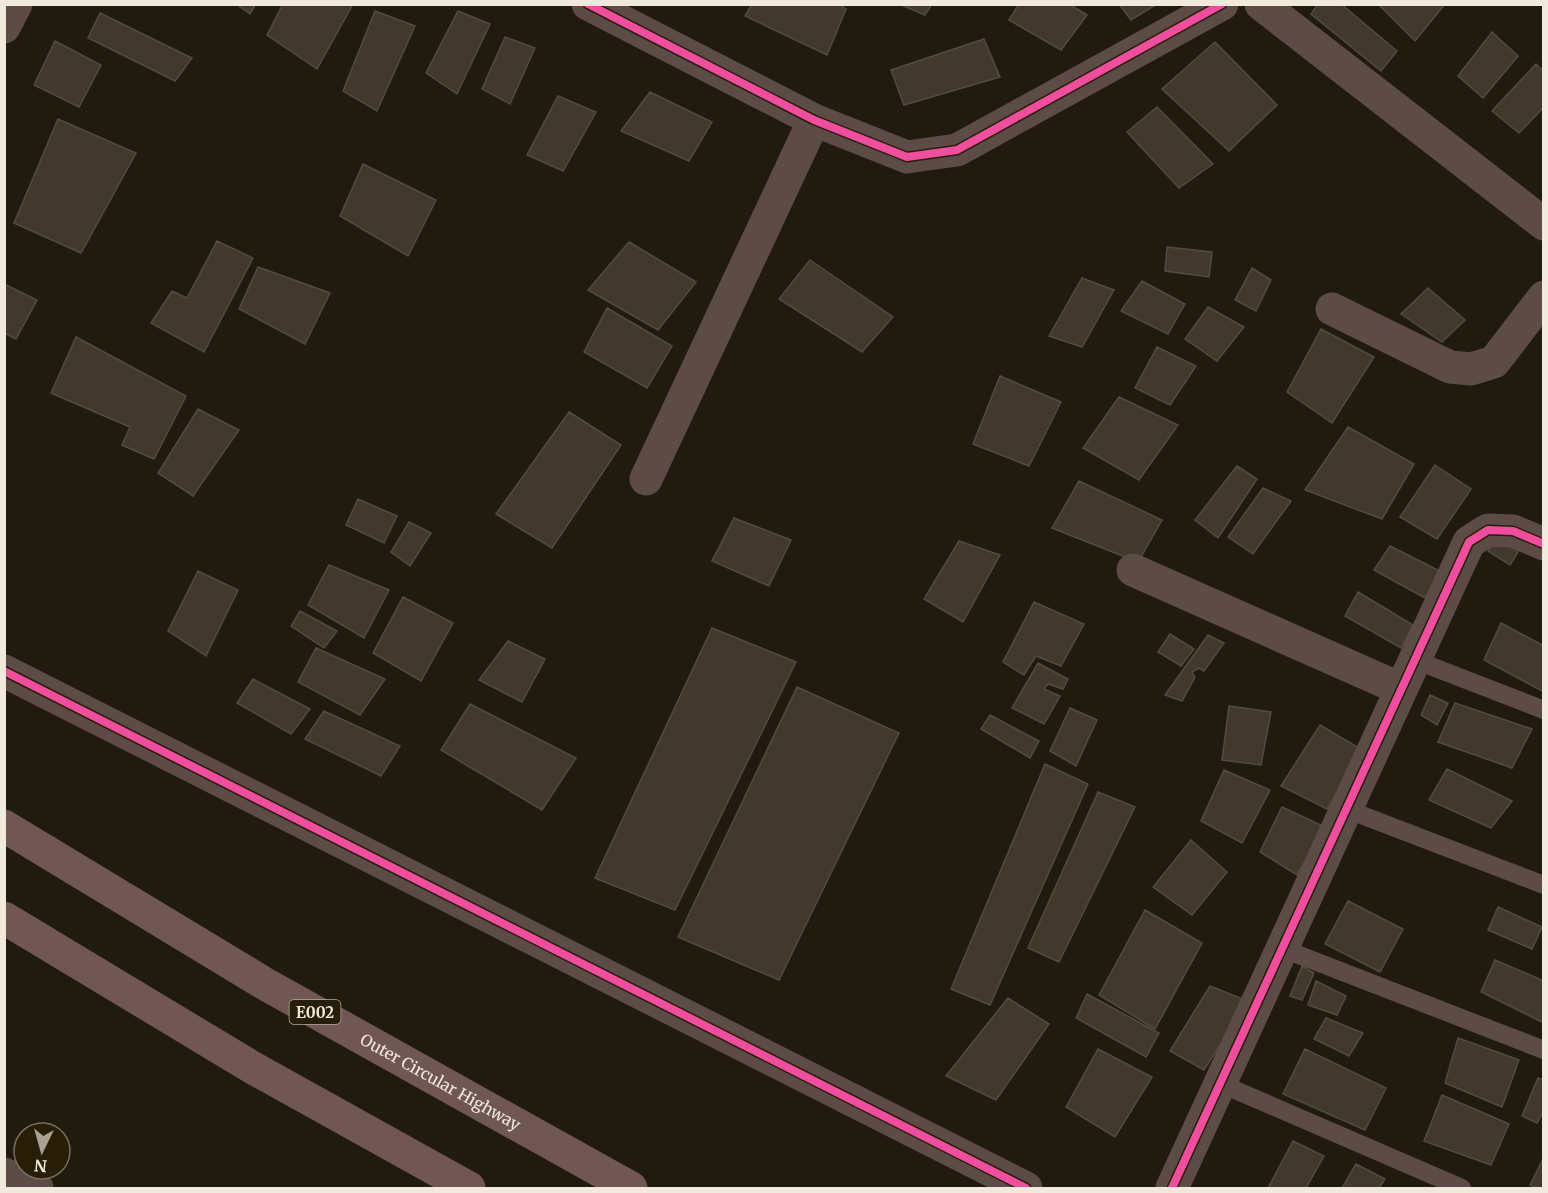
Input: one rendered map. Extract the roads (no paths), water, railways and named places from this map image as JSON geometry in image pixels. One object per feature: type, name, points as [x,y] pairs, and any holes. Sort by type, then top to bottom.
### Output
[{"type":"highway","name":"Outer Circular Highway","points":[[4,826],[267,985],[631,1188]]},
{"type":"highway","points":[[4,918],[255,1069],[469,1188]]},
{"type":"street","points":[[4,27],[16,4]]},
{"type":"street","points":[[588,4],[814,120],[908,157],[957,150],[1222,4]]},
{"type":"street","points":[[1261,4],[1544,224]]},
{"type":"street","points":[[646,479],[814,120]]},
{"type":"street","points":[[1332,309],[1450,367],[1471,369],[1494,362],[1544,297]]},
{"type":"street","points":[[1172,1188],[1469,542],[1488,530],[1512,531],[1544,544]]},
{"type":"street","points":[[1133,570],[1401,689]]},
{"type":"street","points":[[4,670],[1026,1188]]},
{"type":"street","points":[[4,1173],[37,1188]]},
{"type":"lane","points":[[1415,660],[1544,710]]},
{"type":"lane","points":[[1346,809],[1544,885]]},
{"type":"lane","points":[[1281,948],[1544,1050]]},
{"type":"lane","points":[[1219,1083],[1462,1188]]}]
